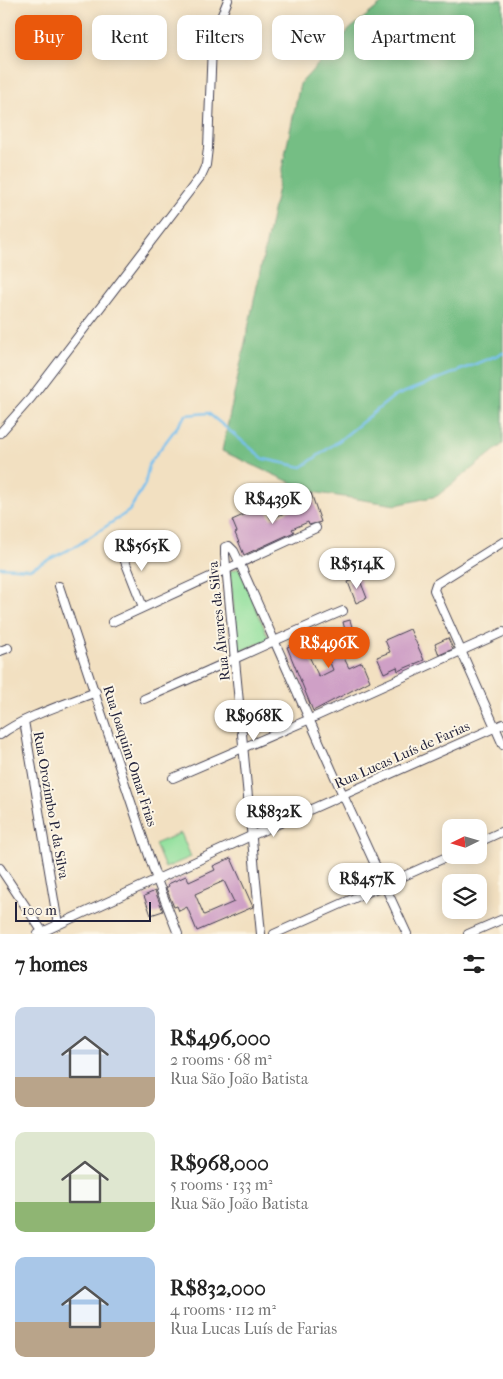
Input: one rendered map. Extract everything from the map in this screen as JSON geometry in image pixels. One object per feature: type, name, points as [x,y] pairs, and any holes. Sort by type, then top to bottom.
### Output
[{"type":"street","points":[[0,434],[43,383],[200,176],[206,165],[212,45],[215,32],[228,0]]},
{"type":"street","points":[[112,622],[316,528]]},
{"type":"street","points":[[503,542],[436,584],[434,588],[503,745]]},
{"type":"street","points":[[119,546],[143,607]]},
{"type":"street","name":"Rua Álvares da Silva","points":[[240,564],[234,551],[229,546],[226,546],[224,550],[261,934]]},
{"type":"street","points":[[240,564],[343,795],[408,934]]},
{"type":"street","name":"Rua Joaquim Omar Frias","points":[[59,586],[178,934]]},
{"type":"street","points":[[144,698],[236,660],[274,640],[343,611]]},
{"type":"street","points":[[173,778],[503,632]]},
{"type":"street","points":[[0,735],[7,729],[24,721],[96,692]]},
{"type":"street","name":"Rua Orozimbo P. da Silva","points":[[24,721],[58,924]]},
{"type":"street","name":"Rua Lucas Luís de Farias","points":[[42,933],[252,835],[503,724]]},
{"type":"street","points":[[488,838],[503,831]]},
{"type":"street","points":[[274,934],[442,859]]},
{"type":"street","points":[[2,873],[42,933]]},
{"type":"street","points":[[468,934],[503,919]]},
{"type":"green space","points":[[386,0],[503,0],[503,444],[437,496],[396,505],[312,492],[222,451],[300,84],[322,60],[344,60],[344,36],[354,26],[354,60],[474,60],[474,15],[367,15]]},
{"type":"green space","points":[[239,568],[269,639],[238,652],[230,571]]},
{"type":"green space","points":[[181,833],[191,857],[165,868],[155,844]]},
{"type":"building","points":[[311,493],[321,522],[309,525],[308,522],[292,529],[294,532],[244,555],[232,520],[264,506],[271,519],[302,505],[300,497]]},
{"type":"building","points":[[359,578],[367,598],[356,603],[348,582]]},
{"type":"building","points":[[350,620],[356,641],[339,648],[349,668],[362,662],[370,681],[313,711],[287,647],[304,640],[309,651],[307,652],[319,677],[333,670],[318,633],[326,629],[329,636],[345,630],[343,622]]},
{"type":"building","points":[[410,629],[424,660],[398,671],[397,667],[384,673],[377,657],[390,652],[385,640]]},
{"type":"building","points":[[448,638],[453,649],[439,655],[435,644]]},
{"type":"building","points":[[231,858],[253,907],[197,931],[187,907],[179,911],[177,906],[174,907],[166,888],[169,886],[168,884],[186,876],[189,882],[215,870],[213,866]],"holes":[[[224,881],[234,902],[204,915],[195,894]]]},
{"type":"building","points":[[155,891],[163,911],[151,915],[144,896]]},
{"type":"waterway","points":[[0,567],[30,569],[78,545],[129,511],[145,484],[149,464],[186,415],[208,413],[264,459],[302,467],[340,440],[393,397],[503,353]]}]
